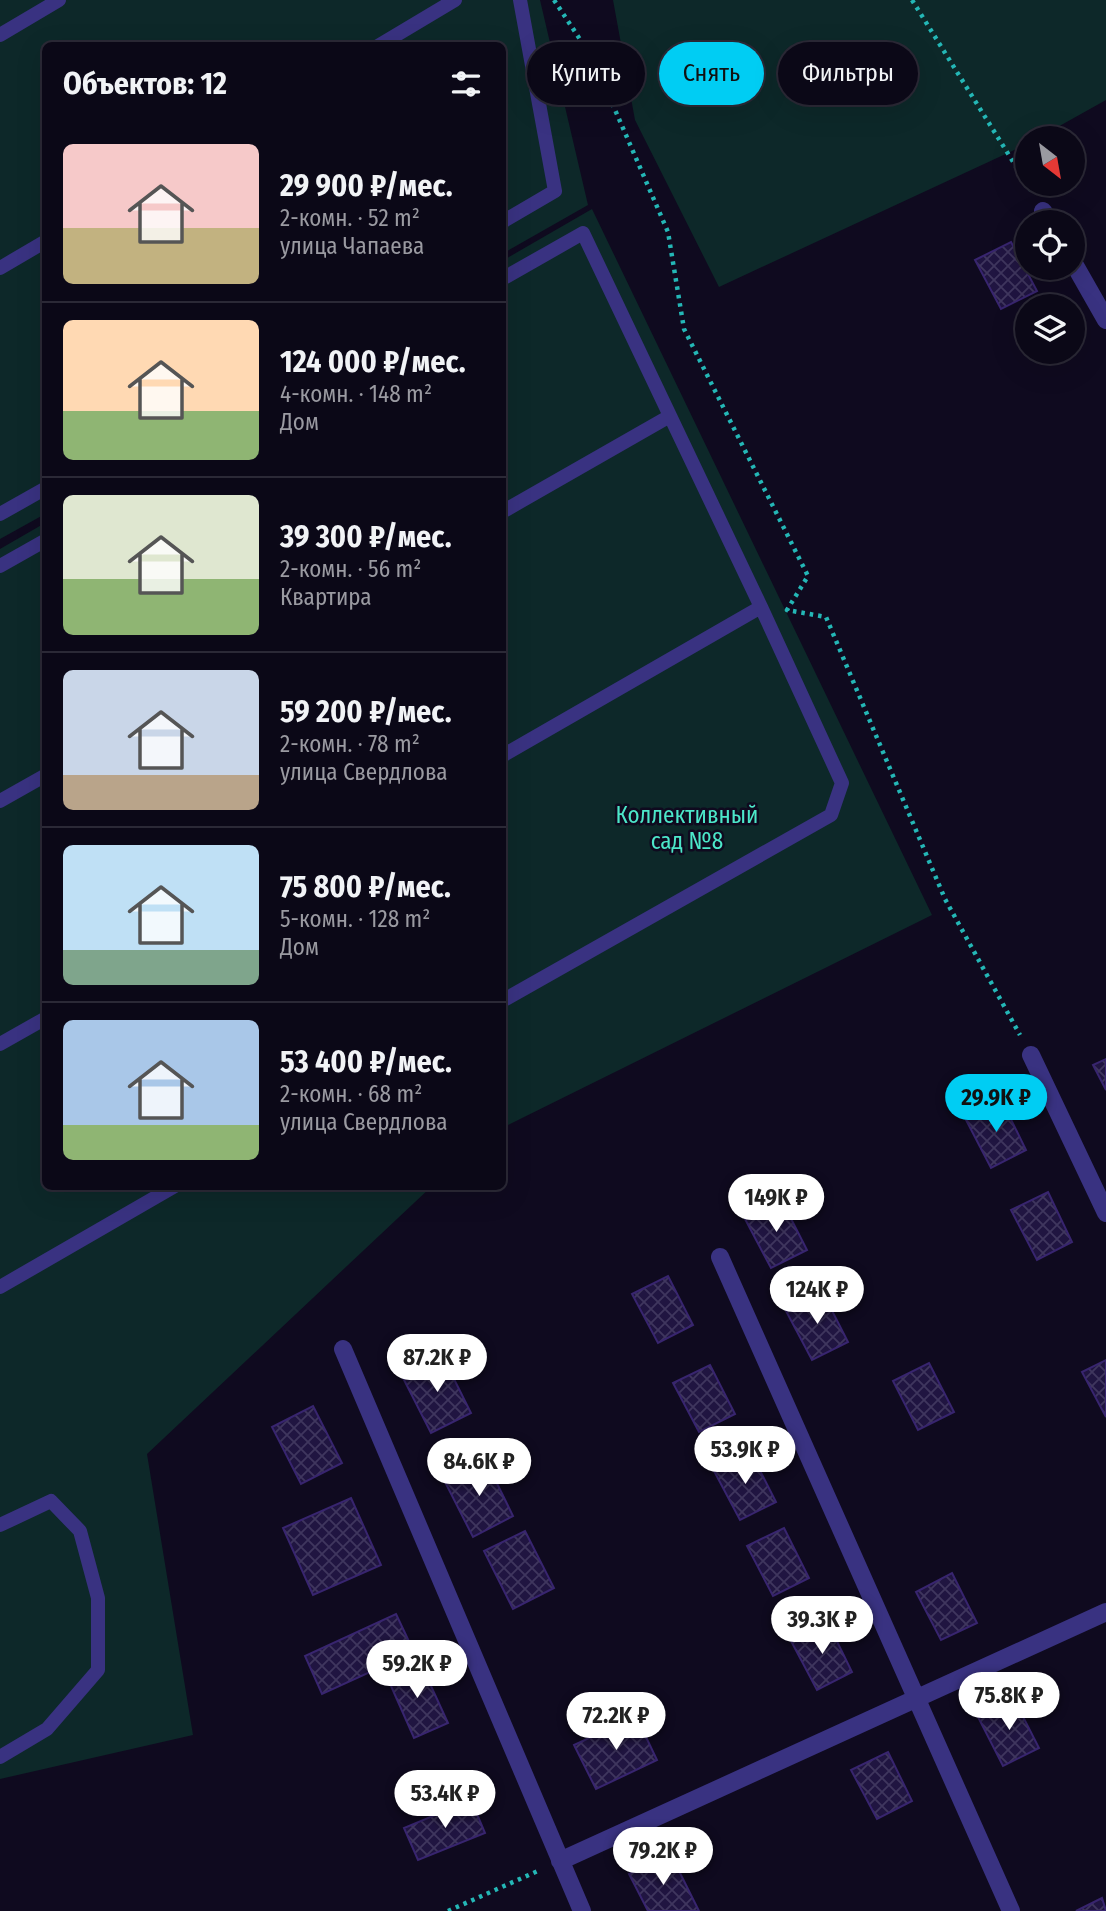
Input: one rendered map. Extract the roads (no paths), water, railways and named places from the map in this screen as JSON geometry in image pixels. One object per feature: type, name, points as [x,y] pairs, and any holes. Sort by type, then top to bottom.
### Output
[{"type":"street","points":[[1083,280],[1106,320]]},
{"type":"street","points":[[1031,1055],[1106,1213]]},
{"type":"street","points":[[720,1257],[1011,1911]]},
{"type":"street","points":[[343,1349],[582,1911]]},
{"type":"street","points":[[560,1861],[1106,1612]]},
{"type":"lane","points":[[0,35],[59,0]]},
{"type":"lane","points":[[385,42],[455,0]]},
{"type":"lane","points":[[506,220],[555,191],[520,0]]},
{"type":"lane","points":[[506,277],[583,233],[842,783],[831,815],[506,999]]},
{"type":"lane","points":[[0,268],[42,243]]},
{"type":"lane","points":[[506,510],[670,416]]},
{"type":"lane","points":[[0,514],[42,490]]},
{"type":"lane","points":[[0,566],[42,542]]},
{"type":"lane","points":[[506,754],[761,607]]},
{"type":"lane","points":[[0,801],[42,777]]},
{"type":"lane","points":[[0,1044],[42,1020]]},
{"type":"lane","points":[[0,1287],[168,1190]]},
{"type":"lane","points":[[0,1525],[51,1501],[80,1531],[98,1598],[98,1670],[47,1729],[0,1757]]},
{"type":"park label","name":"Коллективный сад №8","points":[[687,828]]}]
